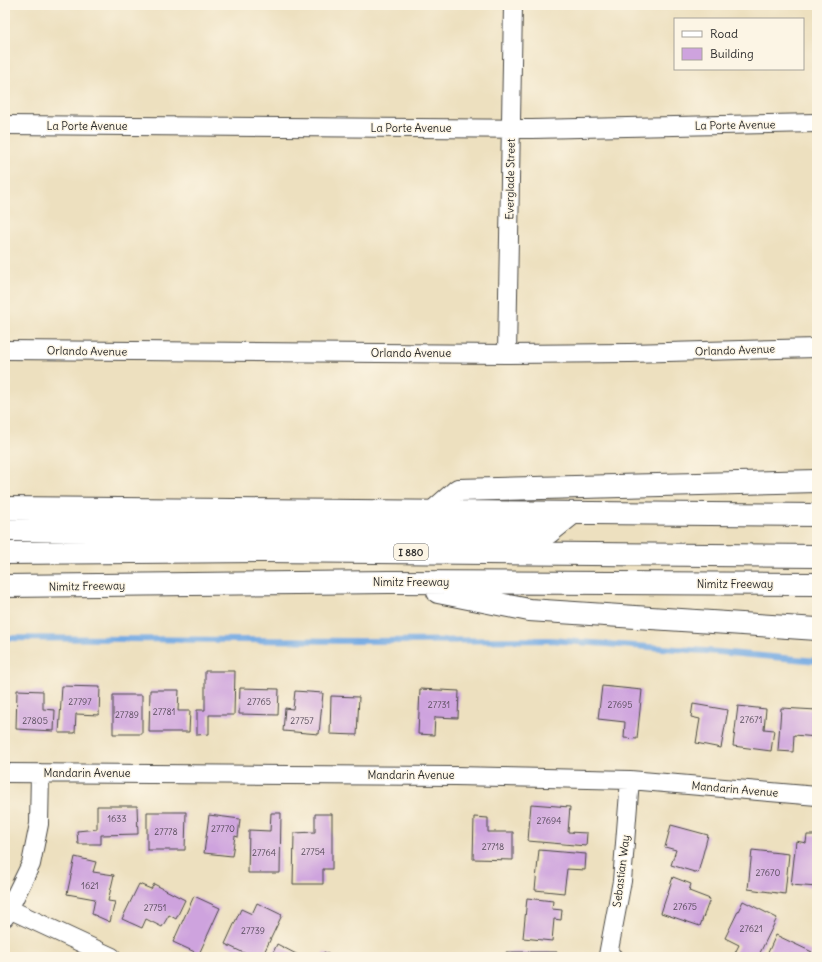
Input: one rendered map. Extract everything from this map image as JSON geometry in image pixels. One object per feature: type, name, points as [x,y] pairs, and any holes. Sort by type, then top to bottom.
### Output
[{"type":"highway","points":[[434,511],[458,490],[817,481]]},
{"type":"highway","points":[[5,508],[817,515]]},
{"type":"highway","name":"I 880","points":[[5,530],[548,533],[573,513]]},
{"type":"highway","name":"I 880","points":[[5,553],[271,551],[817,556]]},
{"type":"highway","points":[[5,570],[35,587]]},
{"type":"highway","points":[[389,582],[529,610],[817,629]]},
{"type":"highway","name":"Nimitz Freeway","points":[[5,586],[35,587],[389,582],[817,584]]},
{"type":"street","name":"Everglade Street","points":[[507,354],[513,5]]},
{"type":"street","name":"La Porte Avenue","points":[[5,125],[511,129],[817,123]]},
{"type":"street","name":"Orlando Avenue","points":[[5,350],[507,354],[630,353],[817,348]]},
{"type":"street","name":"Mandarin Avenue","points":[[5,773],[455,776],[630,780],[817,796]]},
{"type":"street","points":[[40,773],[39,824],[31,864],[7,913],[112,957]]},
{"type":"street","name":"Sebastian Way","points":[[613,957],[608,955],[622,881],[630,780]]},
{"type":"building","points":[[205,671],[235,671],[234,715],[209,715],[209,734],[197,735],[197,710],[205,710]]},
{"type":"building","points":[[62,686],[100,687],[99,715],[76,714],[75,733],[59,733]]},
{"type":"building","points":[[602,686],[642,690],[637,739],[624,738],[625,722],[598,719]]},
{"type":"building","points":[[240,688],[279,689],[278,715],[239,714]]},
{"type":"building","points":[[420,689],[459,691],[458,718],[435,717],[434,735],[418,734]]},
{"type":"building","points":[[17,690],[43,691],[43,709],[55,710],[54,731],[16,729]]},
{"type":"building","points":[[150,690],[179,690],[178,711],[190,711],[189,732],[149,732]]},
{"type":"building","points":[[295,691],[323,693],[319,734],[283,731],[285,708],[293,709]]},
{"type":"building","points":[[113,695],[142,695],[142,734],[113,734]]},
{"type":"building","points":[[331,696],[359,697],[357,735],[330,734]]},
{"type":"building","points":[[693,704],[728,710],[721,748],[696,743],[700,719],[691,717]]},
{"type":"building","points":[[738,706],[766,709],[764,729],[774,730],[771,751],[733,746]]},
{"type":"building","points":[[781,708],[817,710],[817,737],[794,735],[793,752],[778,751]]},
{"type":"building","points":[[531,804],[570,807],[568,832],[587,833],[586,846],[528,841]]},
{"type":"building","points":[[97,806],[137,806],[138,834],[101,835],[101,844],[78,844],[77,831],[97,829]]},
{"type":"building","points":[[147,812],[186,812],[185,850],[147,850]]},
{"type":"building","points":[[271,813],[281,813],[280,873],[248,873],[249,830],[270,831]]},
{"type":"building","points":[[315,814],[332,814],[332,869],[323,869],[323,884],[293,884],[294,833],[315,832]]},
{"type":"building","points":[[209,815],[240,819],[238,837],[235,836],[232,856],[204,853]]},
{"type":"building","points":[[474,817],[488,818],[488,832],[513,832],[513,860],[473,859]]},
{"type":"building","points":[[671,825],[708,835],[698,873],[671,865],[676,850],[665,847]]},
{"type":"building","points":[[807,835],[817,835],[817,887],[791,885],[796,841],[806,843]]},
{"type":"building","points":[[539,850],[586,854],[585,870],[567,869],[564,893],[535,890]]},
{"type":"building","points":[[752,850],[789,854],[785,894],[748,889]]},
{"type":"building","points":[[75,857],[96,862],[93,872],[114,875],[108,901],[115,902],[110,922],[92,914],[95,899],[67,894]]},
{"type":"building","points":[[673,877],[691,884],[689,891],[710,899],[700,926],[661,913]]},
{"type":"building","points":[[139,884],[151,889],[154,884],[185,900],[176,919],[169,915],[162,927],[146,919],[142,928],[122,919]]},
{"type":"building","points":[[194,896],[220,908],[199,954],[173,942]]},
{"type":"building","points":[[527,898],[553,901],[552,909],[562,910],[561,920],[554,919],[552,941],[523,938]]},
{"type":"building","points":[[743,901],[777,918],[758,957],[733,957],[739,945],[725,938]]},
{"type":"building","points":[[257,903],[282,915],[262,957],[245,957],[246,954],[225,944],[241,909],[252,914]]},
{"type":"building","points":[[776,935],[812,952],[809,957],[766,957]]},
{"type":"building","points":[[277,944],[302,957],[271,957]]},
{"type":"building","points":[[324,952],[334,957],[321,957]]},
{"type":"building","points":[[506,952],[557,952],[557,957],[506,957]]},
{"type":"waterway","points":[[5,638],[359,641],[550,640],[719,652],[817,661]]}]
